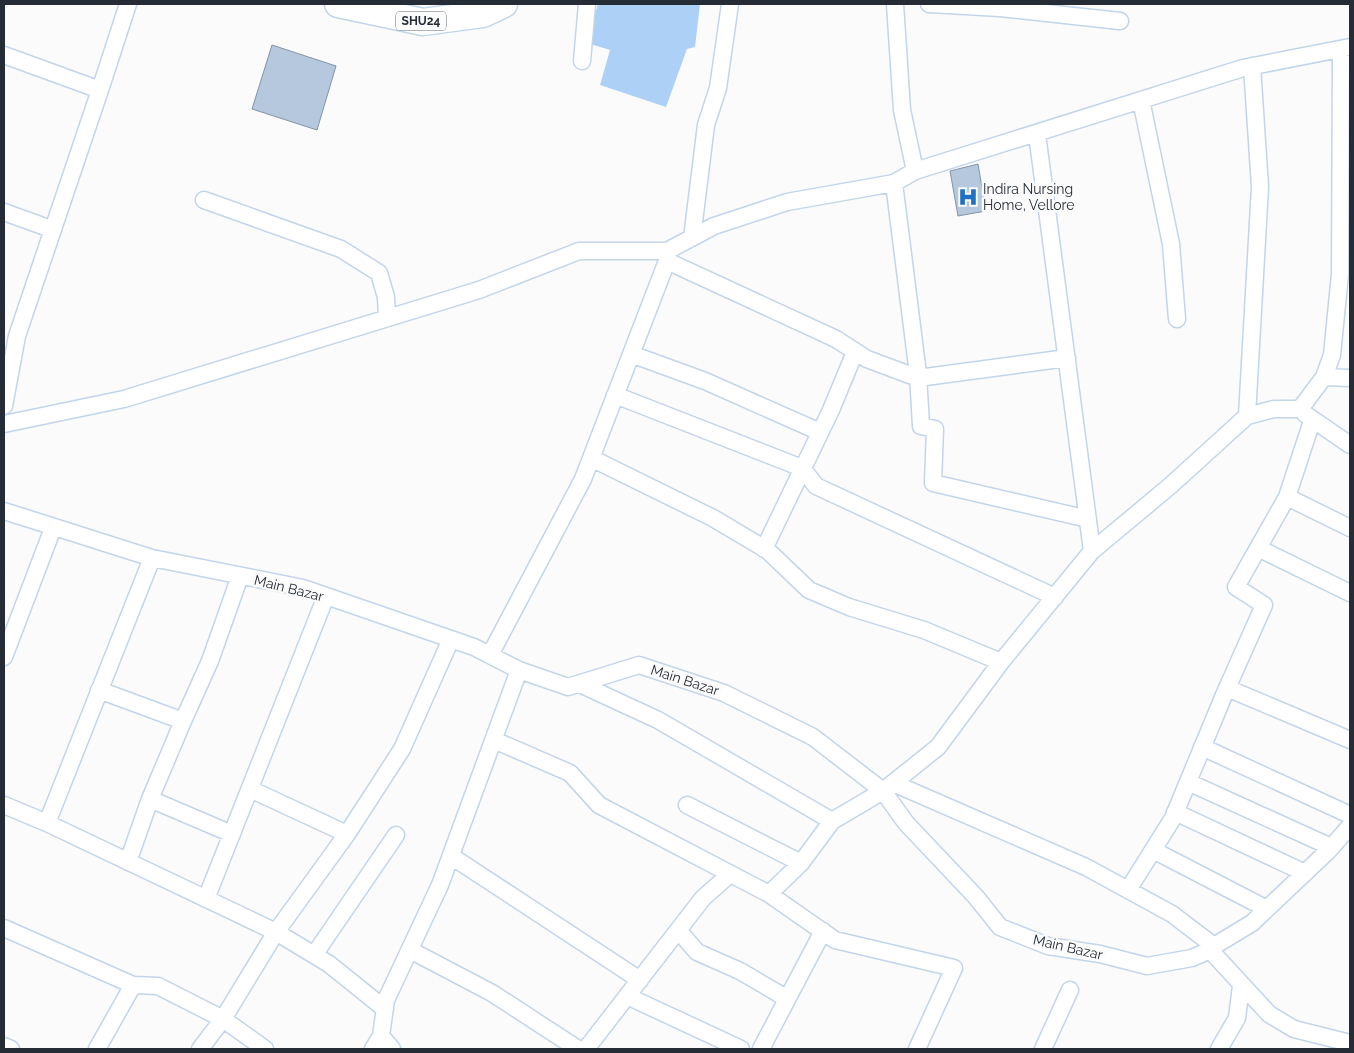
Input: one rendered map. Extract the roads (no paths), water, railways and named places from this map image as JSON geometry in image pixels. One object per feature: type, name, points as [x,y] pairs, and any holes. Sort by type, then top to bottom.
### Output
[{"type":"main road","name":"SHU24","points":[[338,4],[423,22],[483,14],[504,4]]},
{"type":"street","points":[[4,406],[11,333],[77,163],[128,4]]},
{"type":"street","points":[[582,61],[587,4]]},
{"type":"street","points":[[692,238],[706,125],[718,88],[730,4]]},
{"type":"street","points":[[895,4],[902,110],[915,171]]},
{"type":"street","points":[[929,4],[1000,8],[1120,21]]},
{"type":"street","points":[[490,655],[583,479],[667,256],[692,238],[714,226],[787,202],[894,183],[915,171],[1252,66],[1346,48],[1340,274],[1332,355],[1324,377],[1300,409]]},
{"type":"street","points":[[4,55],[100,90]]},
{"type":"street","points":[[1248,416],[1260,187],[1252,66]]},
{"type":"street","points":[[1141,100],[1170,244],[1177,319]]},
{"type":"street","points":[[1037,134],[1092,551]]},
{"type":"street","points":[[894,183],[918,378],[921,426],[936,429],[933,483],[1088,519]]},
{"type":"street","points":[[204,200],[341,249],[379,273],[386,297],[387,318]]},
{"type":"street","points":[[4,212],[51,230]]},
{"type":"street","points":[[4,424],[124,400],[479,290],[579,251],[667,256],[836,339],[867,359],[918,378],[1067,358]]},
{"type":"street","points":[[764,549],[820,432],[855,352]]},
{"type":"street","points":[[631,354],[705,380],[820,432]]},
{"type":"street","points":[[1324,377],[1350,378]]},
{"type":"street","points":[[615,395],[802,468],[816,486],[1054,596]]},
{"type":"street","points":[[769,894],[801,863],[832,821],[888,787],[938,747],[1000,662],[1092,551],[1170,486],[1248,416],[1274,409],[1300,409],[1312,421],[1350,445]]},
{"type":"street","points":[[1128,890],[1175,812],[1264,606],[1236,586],[1287,497],[1312,421]]},
{"type":"street","points":[[591,458],[713,518],[764,549],[809,590],[849,607],[924,630],[1000,662]]},
{"type":"street","points":[[1287,497],[1350,528]]},
{"type":"street","name":"Main Bazar","points":[[4,511],[152,558],[302,588],[451,639],[490,655],[519,670],[568,688],[639,665],[724,693],[813,737],[888,787],[906,823],[976,897],[1000,927],[1048,946],[1100,954],[1147,966],[1192,958],[1252,923],[1331,847],[1350,826]]},
{"type":"street","points":[[4,657],[10,620],[53,528]]},
{"type":"street","points":[[1258,548],[1350,593]]},
{"type":"street","points":[[47,823],[152,558]]},
{"type":"street","points":[[128,862],[150,799],[210,661],[240,576]]},
{"type":"street","points":[[206,899],[326,596]]},
{"type":"street","points":[[200,1049],[223,1019],[276,932],[347,834],[402,749],[451,639]]},
{"type":"street","points":[[392,1049],[377,1043],[386,1000],[451,856],[519,670]]},
{"type":"street","points":[[580,684],[658,720],[832,821]]},
{"type":"street","points":[[1227,688],[1350,740]]},
{"type":"street","points":[[100,690],[183,721]]},
{"type":"street","points":[[494,740],[570,773],[599,805],[729,875],[769,894],[835,940],[954,968],[918,1049]]},
{"type":"street","points":[[1202,747],[1350,815]]},
{"type":"street","points":[[1188,782],[1331,847]]},
{"type":"street","points":[[888,787],[1086,867],[1172,914],[1212,948],[1241,986],[1270,1014],[1294,1029],[1350,1043]]},
{"type":"street","points":[[250,788],[347,834]]},
{"type":"street","points":[[150,799],[232,834]]},
{"type":"street","points":[[687,804],[801,863]]},
{"type":"street","points":[[4,805],[47,823],[276,932],[329,964],[385,1009]]},
{"type":"street","points":[[1175,812],[1304,873]]},
{"type":"street","points":[[314,955],[396,835]]},
{"type":"street","points":[[1153,850],[1267,909]]},
{"type":"street","points":[[451,856],[640,980]]},
{"type":"street","points":[[410,950],[492,993],[585,1049],[703,898],[729,875]]},
{"type":"street","points":[[4,928],[133,985],[158,986],[223,1019],[265,1049]]},
{"type":"street","points":[[678,930],[697,952],[740,971],[786,998]]},
{"type":"street","points":[[761,1049],[786,998],[823,931]]},
{"type":"street","points":[[98,1049],[133,985]]},
{"type":"street","points":[[1219,1049],[1237,1018],[1241,986]]},
{"type":"street","points":[[1044,1049],[1070,990]]},
{"type":"street","points":[[627,996],[742,1049]]},
{"type":"street","points":[[4,1046],[11,1049]]},
{"type":"place","name":"Indira Nursing Home, Vellore","points":[[968,197]]}]
